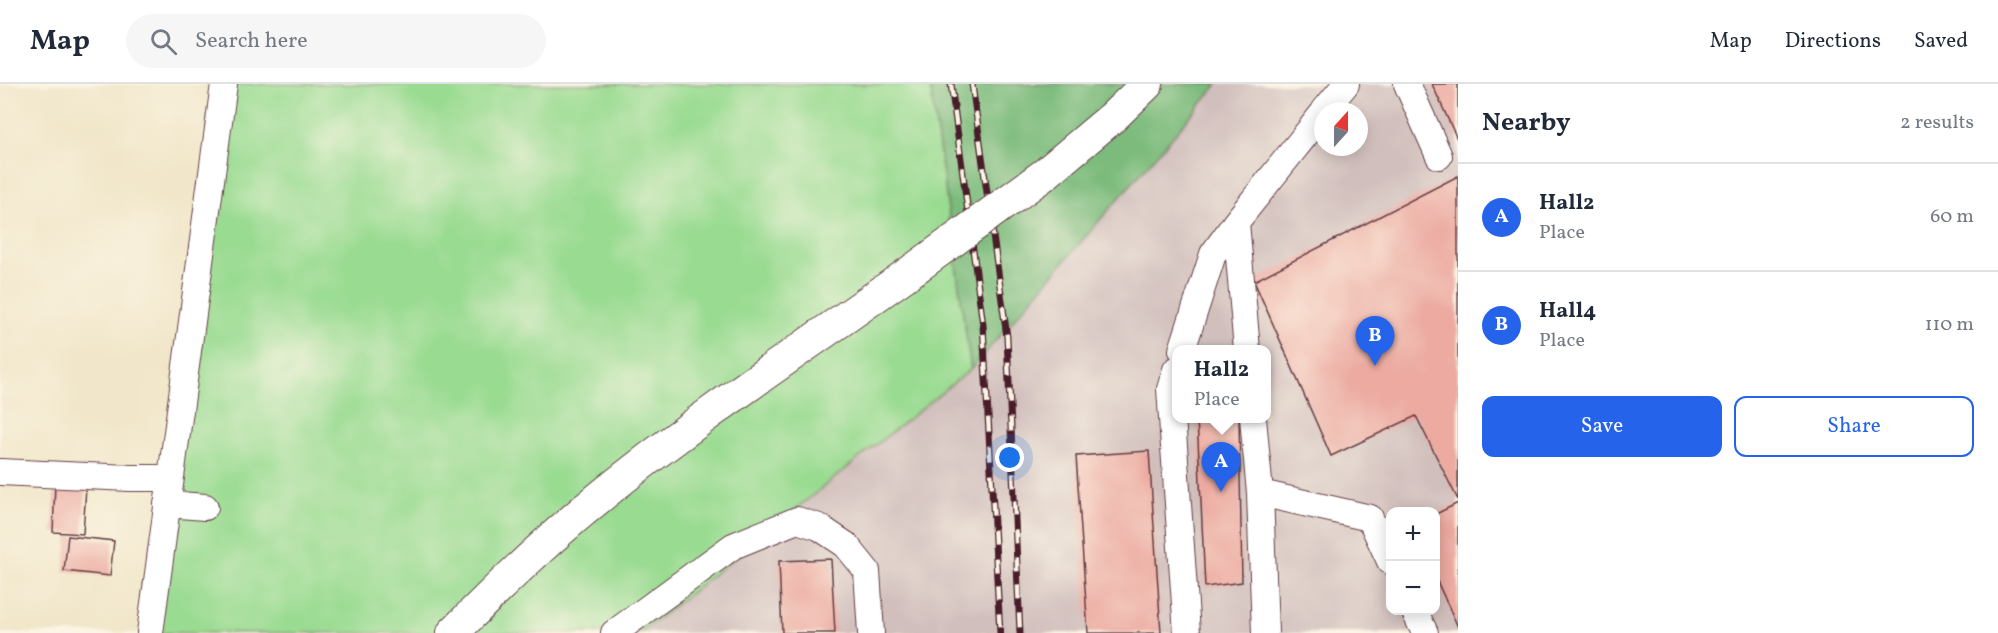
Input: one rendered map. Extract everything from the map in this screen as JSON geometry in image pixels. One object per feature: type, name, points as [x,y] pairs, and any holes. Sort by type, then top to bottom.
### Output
[{"type":"main road","points":[[453,633],[531,557],[599,498],[670,443],[1045,174],[1114,116],[1147,84]]},
{"type":"street","points":[[150,633],[224,84]]},
{"type":"street","points":[[1332,102],[1346,84]]},
{"type":"street","points":[[1407,84],[1439,156]]},
{"type":"street","points":[[1184,345],[1213,255],[1236,222],[1314,124]]},
{"type":"street","points":[[1236,222],[1247,345]]},
{"type":"street","points":[[1172,383],[1170,389],[1172,420]]},
{"type":"street","points":[[1172,423],[1186,633]]},
{"type":"street","points":[[1253,423],[1260,493],[1265,633]]},
{"type":"street","points":[[0,472],[170,478]]},
{"type":"street","points":[[1260,493],[1370,518],[1386,552]]},
{"type":"street","points":[[167,504],[205,507]]},
{"type":"street","points":[[614,633],[733,546],[797,520],[819,527],[846,545],[867,571],[871,633]]},
{"type":"street","points":[[1416,615],[1425,633]]},
{"type":"shaded area","points":[[1218,84],[1458,84],[1458,633],[640,633],[971,369]]},
{"type":"green space","points":[[224,84],[930,84],[971,369],[640,633],[150,633]]},
{"type":"green space","points":[[930,84],[1218,84],[971,369]]},
{"type":"building","points":[[1432,84],[1458,84],[1458,141]]},
{"type":"building","points":[[1458,176],[1458,500],[1416,416],[1331,456],[1254,281]]},
{"type":"building","points":[[1197,423],[1239,423],[1242,582],[1205,587]]},
{"type":"building","points":[[1149,451],[1161,633],[1088,633],[1076,456]]},
{"type":"building","points":[[55,485],[86,487],[83,534],[53,532]]},
{"type":"building","points":[[1458,503],[1458,627],[1440,588],[1440,512]]},
{"type":"building","points":[[68,536],[114,541],[110,576],[64,571]]},
{"type":"building","points":[[831,559],[835,633],[782,633],[779,561]]},
{"type":"railway","points":[[951,84],[983,325],[1000,633]]},
{"type":"railway","points":[[972,84],[1007,337],[1020,633]]},
{"type":"place","name":"Hall4","points":[[1375,366]]},
{"type":"place","name":"Hall2","points":[[1221,492]]}]
